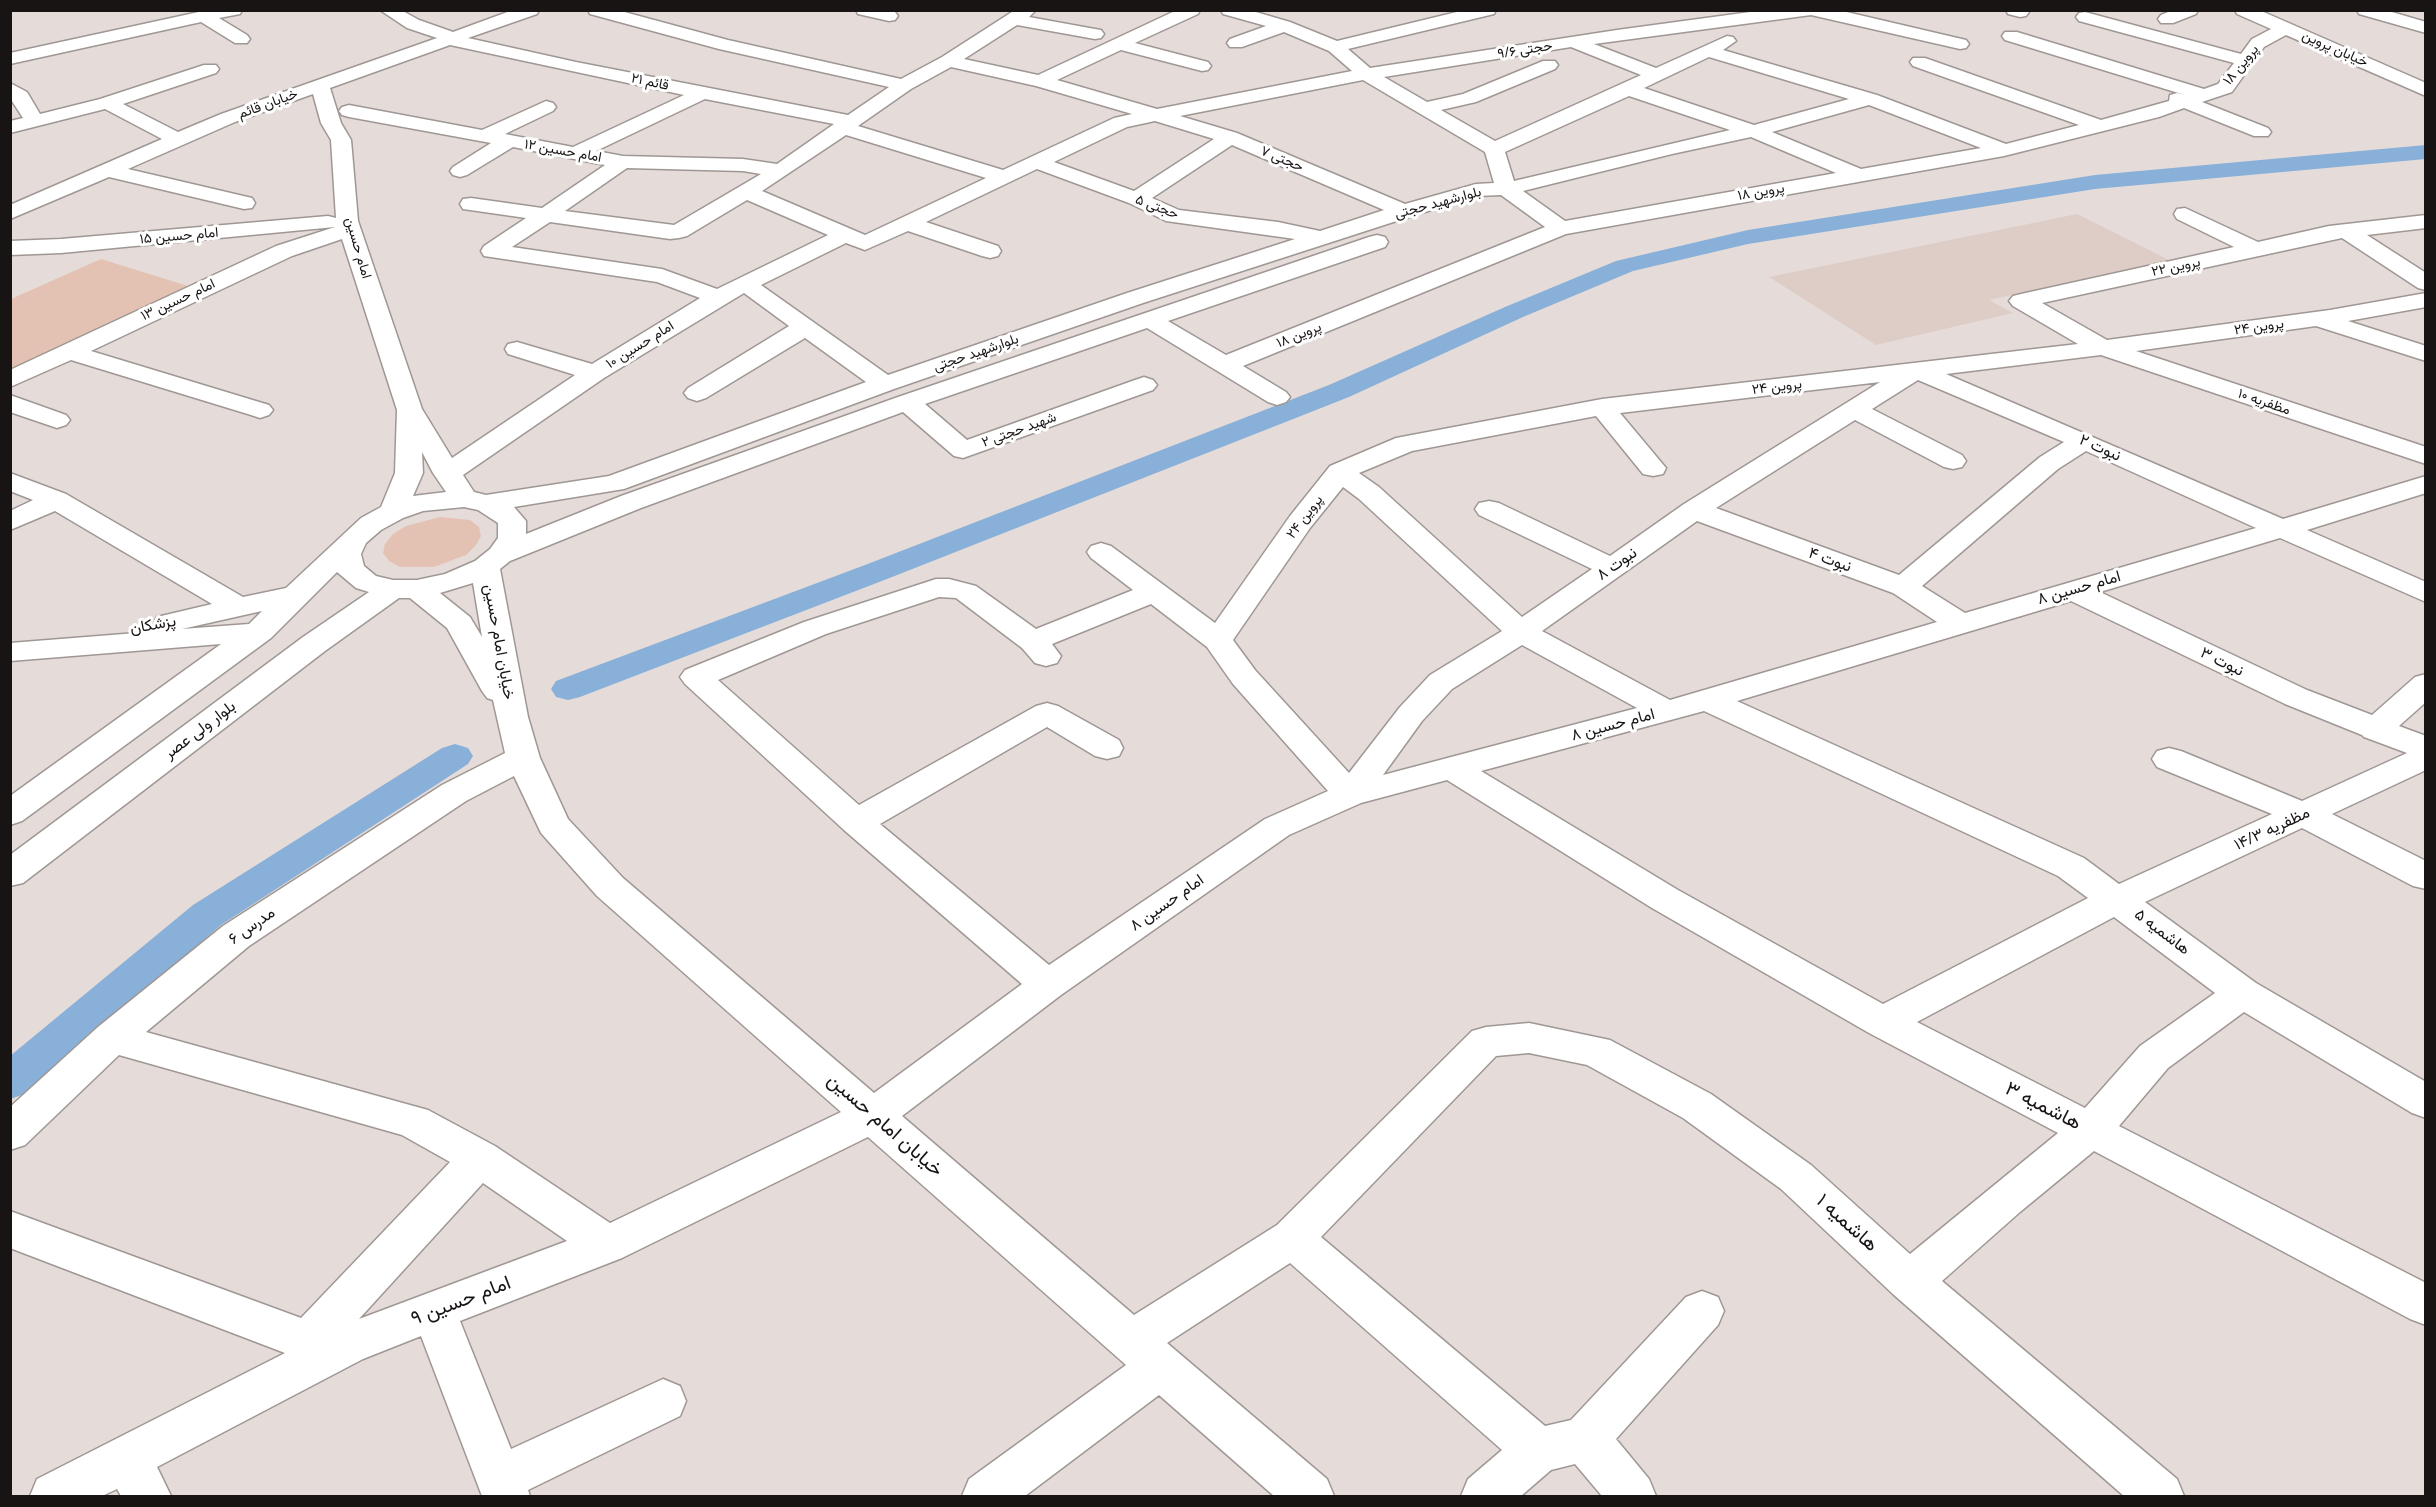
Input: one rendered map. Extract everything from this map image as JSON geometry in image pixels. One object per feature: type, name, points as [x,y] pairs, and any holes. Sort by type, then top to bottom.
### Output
[{"type":"street","points":[[140,10],[159,27]]},
{"type":"street","points":[[10,59],[234,10]]},
{"type":"street","name":"قائم ۲۱","points":[[388,10],[412,24],[453,39],[576,68],[846,124],[1004,177]]},
{"type":"street","name":"خیابان قائم","points":[[10,213],[224,120],[531,10]]},
{"type":"street","points":[[596,10],[725,45],[904,85]]},
{"type":"street","points":[[864,10],[889,16]]},
{"type":"street","points":[[1040,81],[1192,10]]},
{"type":"street","points":[[1229,10],[1284,26],[1335,47],[1366,74],[1494,148],[1506,189],[1561,228]]},
{"type":"street","points":[[1266,21],[1295,10]]},
{"type":"street","points":[[1756,10],[1774,16]]},
{"type":"street","points":[[1617,35],[1641,15],[1685,26],[1811,10],[1960,44]]},
{"type":"street","points":[[2167,19],[2190,10]]},
{"type":"street","points":[[2249,13],[2277,10]]},
{"type":"street","points":[[2365,10],[2426,28]]},
{"type":"street","points":[[1335,47],[1482,11]]},
{"type":"street","name":"خیابان پروین","points":[[2249,13],[2426,90]]},
{"type":"street","points":[[471,204],[675,232],[780,171],[904,85],[948,61],[1021,15],[1095,34]]},
{"type":"street","points":[[1494,148],[1628,89],[1774,16]]},
{"type":"street","points":[[204,17],[242,39]]},
{"type":"street","points":[[2085,17],[2247,61]]},
{"type":"street","points":[[1367,21],[1393,34]]},
{"type":"street","points":[[1236,43],[1284,26]]},
{"type":"street","name":"حجتی ۹/۶","points":[[745,192],[865,243],[1121,122],[1366,74],[1685,26]]},
{"type":"street","name":"پروین ۱۸","points":[[1226,364],[1561,228],[2004,150],[2152,113],[2225,88],[2258,43],[2286,28]]},
{"type":"street","points":[[2011,36],[2194,98],[2261,132]]},
{"type":"street","points":[[1573,42],[1657,75]]},
{"type":"street","points":[[1118,44],[1202,66]]},
{"type":"street","points":[[1708,51],[1870,99],[2004,150]]},
{"type":"street","points":[[341,140],[349,111],[361,92],[404,56]]},
{"type":"street","name":"حجتی ۷","points":[[948,61],[1040,81],[1230,137],[1404,211]]},
{"type":"street","points":[[1919,62],[2100,126]]},
{"type":"street","points":[[10,127],[107,103],[201,65]]},
{"type":"street","points":[[1425,108],[1469,98],[1549,65]]},
{"type":"street","name":"امام حسین","points":[[320,86],[331,123],[341,140],[349,225],[409,409],[447,473],[475,501]]},
{"type":"street","points":[[10,89],[20,96],[35,121]]},
{"type":"street","points":[[1628,89],[1753,131],[1857,175]]},
{"type":"street","points":[[2156,91],[2194,98]]},
{"type":"street","points":[[578,152],[703,93]]},
{"type":"street","points":[[1506,189],[1672,148],[1753,131],[1870,99]]},
{"type":"street","points":[[2121,101],[2182,125]]},
{"type":"street","points":[[107,103],[178,140]]},
{"type":"street","points":[[483,137],[546,107]]},
{"type":"street","points":[[203,108],[224,120],[258,130]]},
{"type":"street","name":"امام حسین ۱۲","points":[[349,111],[623,162],[743,165],[780,171]]},
{"type":"street","points":[[1136,199],[1230,137]]},
{"type":"street","points":[[460,171],[509,141]]},
{"type":"street","points":[[623,162],[492,251],[662,276],[718,297]]},
{"type":"street","name":"حجتی ۵","points":[[1036,162],[1136,199],[1174,216],[1278,229],[1319,237]]},
{"type":"street","points":[[109,171],[244,203],[183,235]]},
{"type":"street","name":"بلوارشهید حجتی","points":[[354,539],[370,524],[393,512],[419,503],[475,501],[614,483],[885,384],[1319,237],[1476,190],[1506,189],[1502,200],[907,402],[632,502],[493,561],[454,581],[404,589]]},
{"type":"street","points":[[2185,214],[2255,249]]},
{"type":"street","name":"پروین ۲۲","points":[[2103,348],[2021,301],[2346,231],[2426,221]]},
{"type":"street","points":[[907,223],[990,251]]},
{"type":"street","name":"امام حسین ۱۵","points":[[10,248],[349,225]]},
{"type":"street","name":"امام حسین ۱۳","points":[[10,380],[284,251],[349,225]]},
{"type":"street","points":[[2346,231],[2426,283]]},
{"type":"street","name":"۱۰ امام حسین","points":[[447,473],[595,373],[718,297],[845,235]]},
{"type":"street","points":[[744,283],[885,384]]},
{"type":"street","name":"پروین ۲۴","points":[[1218,640],[1300,522],[1340,472],[1405,444],[1602,407],[2103,348],[2318,319],[2426,300]]},
{"type":"street","points":[[1148,319],[1226,364],[1277,397]]},
{"type":"street","points":[[2318,319],[2426,354]]},
{"type":"street","points":[[697,393],[805,327]]},
{"type":"street","name":"مظفریه ۱۰","points":[[2103,348],[2426,456]]},
{"type":"street","points":[[517,350],[595,373]]},
{"type":"street","points":[[69,352],[260,410]]},
{"type":"street","name":"نبوت ۸","points":[[1350,795],[1411,714],[1441,682],[1521,632],[1694,510],[1916,370]]},
{"type":"street","name":"نبوت ۲","points":[[1916,370],[2084,441],[2426,593]]},
{"type":"street","name":"شهید حجتی ۲","points":[[907,402],[963,450],[1144,385]]},
{"type":"street","points":[[10,403],[57,420]]},
{"type":"street","points":[[1602,407],[1653,468]]},
{"type":"street","name":"امام حسین","points":[[393,512],[409,472],[409,409]]},
{"type":"street","points":[[1854,410],[1953,462]]},
{"type":"street","points":[[1903,587],[2049,463],[2084,441]]},
{"type":"street","points":[[1340,472],[1369,493],[1521,632],[1666,711]]},
{"type":"street","points":[[10,481],[56,500],[237,607]]},
{"type":"street","name":"امام حسین ۸","points":[[874,1115],[1048,985],[1277,827],[1350,795],[1707,700],[2426,484]]},
{"type":"street","points":[[10,522],[56,500]]},
{"type":"street","points":[[475,501],[502,510],[512,521],[512,538],[493,561]]},
{"type":"street","points":[[1489,509],[1611,567]]},
{"type":"street","name":"نبوت ۴","points":[[1694,510],[1903,587],[1959,623]]},
{"type":"street","points":[[354,539],[347,554],[350,570],[366,582],[404,589]]},
{"type":"street","points":[[10,813],[258,632],[354,539]]},
{"type":"street","points":[[1101,552],[1218,640],[1244,677],[1350,795]]},
{"type":"street","name":"خیابان امام حسین","points":[[493,561],[512,717],[523,758],[553,825],[610,887],[1310,1497]]},
{"type":"street","points":[[1048,985],[856,822],[696,677],[814,628],[936,588],[966,592],[1040,648],[1155,592]]},
{"type":"street","name":"خیابان امام حسین","points":[[404,589],[459,623],[481,658],[512,717]]},
{"type":"street","name":"بلوار ولی عصر","points":[[10,874],[314,644],[404,589]]},
{"type":"street","name":"نبوت ۳","points":[[2072,590],[2296,697],[2375,730],[2426,748]]},
{"type":"street","name":"پزشکان","points":[[10,650],[166,624],[295,595]]},
{"type":"street","name":"پزشکان","points":[[10,650],[258,632],[314,644]]},
{"type":"street","points":[[2375,730],[2426,684]]},
{"type":"street","name":"هاشمیه ۵","points":[[1707,700],[2071,867],[2118,899],[2243,993],[2426,1102]]},
{"type":"street","points":[[856,822],[1047,712],[1107,748]]},
{"type":"street","name":"مظفریه ۱۴/۳","points":[[1883,1022],[2118,899],[2426,757]]},
{"type":"street","name":"مدرس ۶","points":[[10,1134],[111,1038],[236,936],[454,792],[523,758]]},
{"type":"street","points":[[2169,759],[2303,814],[2426,877]]},
{"type":"street","name":"هاشمیه ۳","points":[[1450,767],[1665,899],[1883,1022],[2426,1305]]},
{"type":"street","points":[[1910,1281],[2005,1199],[2091,1130],[2154,1057],[2243,993]]},
{"type":"street","points":[[111,1038],[414,1122],[480,1158],[607,1245]]},
{"type":"street","name":"۱ هاشمیه","points":[[1292,1238],[1486,1042],[1529,1038],[1596,1051],[1697,1106],[1796,1177],[1910,1281],[2160,1497]]},
{"type":"street","name":"امام حسین ۹","points":[[54,1497],[137,1478],[328,1343],[434,1311],[607,1245],[874,1115]]},
{"type":"street","points":[[10,1229],[328,1343],[480,1158]]},
{"type":"street","points":[[986,1497],[1147,1354],[1292,1238],[1538,1450]]},
{"type":"street","points":[[434,1311],[502,1488],[663,1401]]},
{"type":"street","points":[[1485,1497],[1538,1450],[1585,1439],[1702,1311]]},
{"type":"street","points":[[1585,1439],[1632,1497]]},
{"type":"shaded area","points":[[2077,214],[2169,260],[1989,300],[2013,313],[1876,345],[1769,277]]},
{"type":"shaded area","points":[[101,259],[188,286],[11,371],[11,299]]},
{"type":"shaded area","points":[[440,517],[470,520],[479,527],[481,536],[466,555],[434,567],[400,567],[389,561],[383,553],[385,544],[393,534],[406,526]]},
{"type":"waterway","points":[[568,689],[876,572],[1339,391],[1514,312],[1625,266],[1748,237],[2095,182],[2426,152]]},
{"type":"waterway","points":[[10,1082],[207,915],[455,756]]}]
